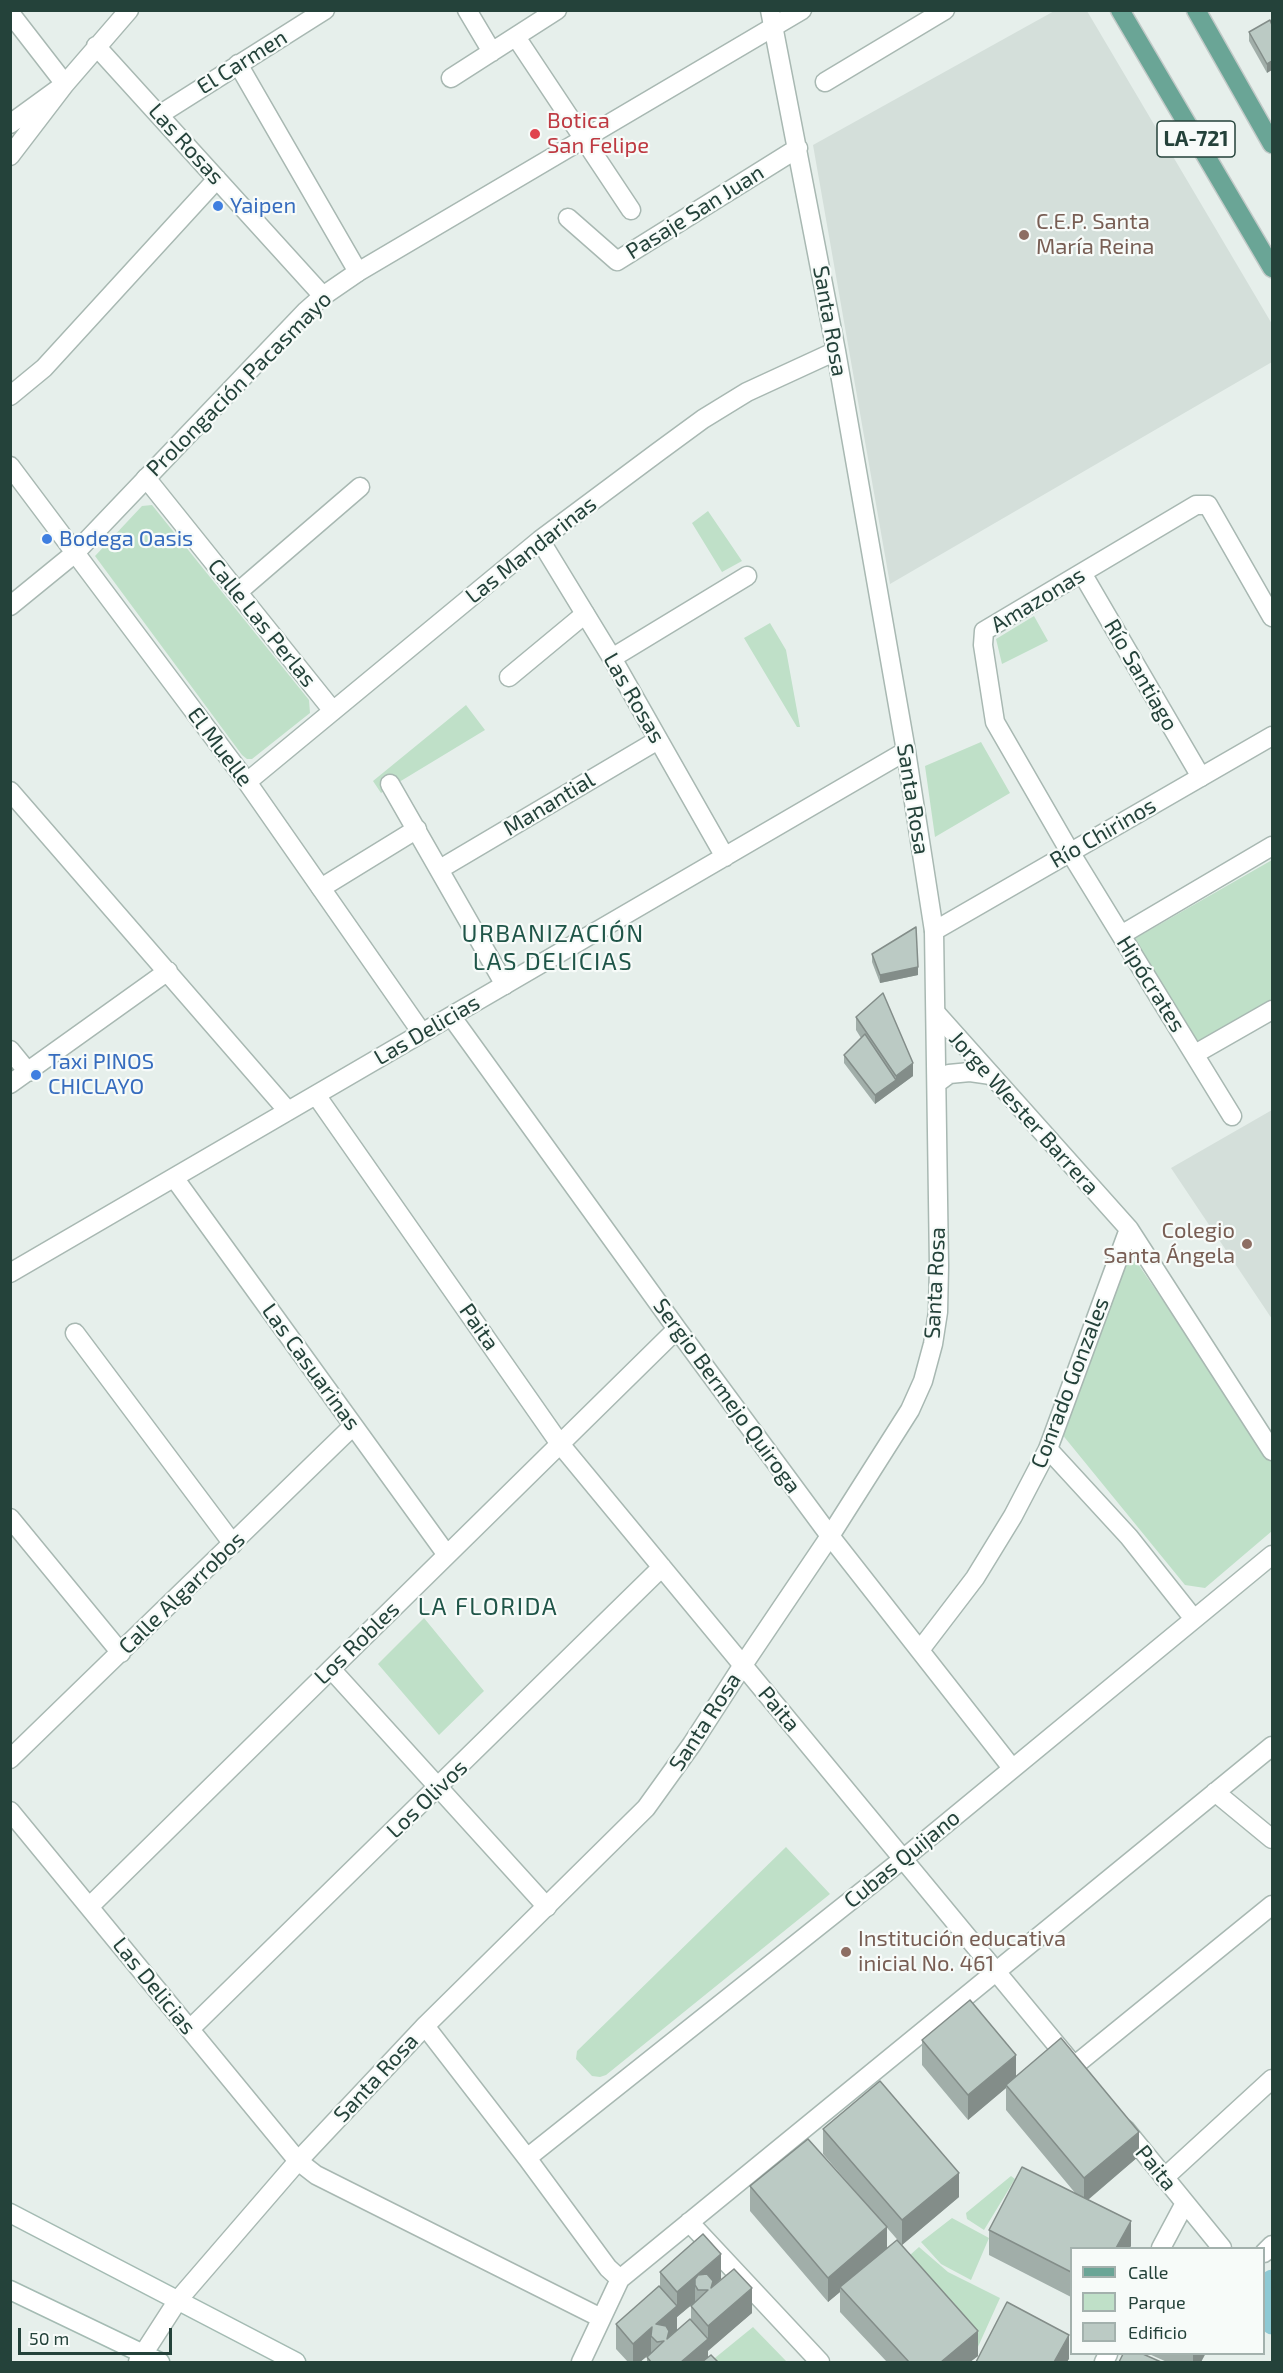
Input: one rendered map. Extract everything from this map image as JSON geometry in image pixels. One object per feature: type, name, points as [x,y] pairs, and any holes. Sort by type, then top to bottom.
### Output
[{"type":"main road","name":"LA-721","points":[[1120,10],[1272,268]]},
{"type":"main road","name":"LA-721","points":[[1196,10],[1272,144]]},
{"type":"street","points":[[10,156],[65,84],[129,10]]},
{"type":"street","name":"El Carmen","points":[[159,115],[325,10]]},
{"type":"street","points":[[467,10],[492,52]]},
{"type":"street","points":[[451,78],[557,10]]},
{"type":"street","name":"Prolongación Pacasmayo","points":[[10,606],[75,553],[323,296],[358,272],[583,140],[772,19],[802,10]]},
{"type":"street","points":[[825,82],[945,10]]},
{"type":"street","points":[[10,13],[65,84]]},
{"type":"street","name":"Santa Rosa","points":[[140,2358],[178,2300],[298,2161],[424,2026],[646,1808],[692,1744],[830,1536],[910,1410],[933,1344],[938,1312],[939,1266],[934,931],[906,751],[836,351],[772,19]]},
{"type":"street","points":[[516,37],[631,210]]},
{"type":"street","name":"Las Rosas","points":[[96,46],[323,296]]},
{"type":"street","points":[[237,64],[358,272]]},
{"type":"street","points":[[10,124],[65,84]]},
{"type":"street","name":"Pasaje San Juan","points":[[568,218],[617,261],[798,148]]},
{"type":"street","points":[[10,396],[44,368],[217,179]]},
{"type":"street","name":"Las Mandarinas","points":[[247,782],[540,540],[702,420],[747,392],[836,351]]},
{"type":"street","name":"El Muelle","points":[[10,466],[247,782],[422,1033]]},
{"type":"street","name":"Calle Las Perlas","points":[[146,478],[333,711]]},
{"type":"street","points":[[238,592],[360,487]]},
{"type":"street","name":"Amazonas","points":[[1070,852],[995,722],[983,645],[984,631],[1196,505],[1208,505],[1272,617]]},
{"type":"street","name":"Las Rosas","points":[[540,540],[612,658],[725,856]]},
{"type":"street","name":"Río Santiago","points":[[1082,573],[1201,777]]},
{"type":"street","points":[[612,658],[747,576]]},
{"type":"street","points":[[509,677],[585,614]]},
{"type":"street","name":"Río Chirinos","points":[[934,931],[1272,736]]},
{"type":"street","name":"Manantial","points":[[440,869],[658,740]]},
{"type":"street","name":"Las Delicias","points":[[10,1274],[906,751]]},
{"type":"street","points":[[390,784],[505,985]]},
{"type":"street","points":[[10,791],[288,1111]]},
{"type":"street","points":[[321,888],[417,829]]},
{"type":"street","points":[[1121,935],[1272,846]]},
{"type":"street","name":"Hipócrates","points":[[1070,852],[1232,1116]]},
{"type":"street","points":[[10,1084],[168,971]]},
{"type":"street","points":[[1195,1054],[1272,1010]]},
{"type":"street","name":"Jorge Wester Barrera","points":[[936,1013],[1129,1229],[1272,1451]]},
{"type":"street","name":"Sergio Bermejo Quiroga","points":[[451,1016],[830,1536],[1012,1768]]},
{"type":"street","points":[[10,1050],[28,1072]]},
{"type":"street","points":[[937,1083],[950,1074],[970,1072],[991,1075]]},
{"type":"street","name":"Paita","points":[[316,1095],[560,1444],[1078,2071],[1272,1905]]},
{"type":"street","name":"Las Casuarinas","points":[[175,1179],[447,1555]]},
{"type":"street","name":"Conrado Gonzales","points":[[920,1650],[975,1578],[1013,1516],[1048,1449],[1129,1229]]},
{"type":"street","name":"Los Robles","points":[[89,1907],[677,1329]]},
{"type":"street","points":[[75,1333],[233,1544]]},
{"type":"street","name":"Calle Algarrobos","points":[[10,1759],[353,1426]]},
{"type":"street","points":[[1048,1449],[1129,1537],[1194,1619]]},
{"type":"street","points":[[10,1518],[121,1653]]},
{"type":"street","name":"Cubas Quijano","points":[[527,2158],[903,1859],[1272,1555]]},
{"type":"street","name":"Los Olivos","points":[[190,2029],[662,1567]]},
{"type":"street","points":[[331,1669],[547,1907]]},
{"type":"street","points":[[581,2362],[621,2279],[689,2222],[877,2081],[965,2007],[995,1971],[1272,1746]]},
{"type":"street","points":[[1215,1792],[1272,1839]]},
{"type":"street","name":"Las Delicias","points":[[10,1811],[298,2161],[316,2175],[601,2318]]},
{"type":"street","points":[[424,2026],[527,2158],[608,2268],[621,2279]]},
{"type":"street","points":[[1164,2178],[1272,2079]]},
{"type":"street","name":"Paita","points":[[1112,2113],[1221,2247]]},
{"type":"street","points":[[1162,2247],[1185,2203]]},
{"type":"street","points":[[10,2213],[296,2362]]},
{"type":"street","points":[[689,2222],[820,2362]]},
{"type":"street","points":[[10,2290],[140,2358],[160,2362]]},
{"type":"shaded area","name":"C.E.P. Santa María Reina","points":[[1056,10],[1087,11],[1272,324],[1272,362],[890,584],[813,145]]},
{"type":"shaded area","name":"Colegio Santa Ángela","points":[[1272,1110],[1272,1319],[1171,1168]]},
{"type":"green space","points":[[152,505],[309,700],[310,713],[252,759],[247,759],[242,755],[95,556],[142,506]]},
{"type":"green space","points":[[708,511],[742,561],[722,572],[692,523]]},
{"type":"green space","points":[[1034,616],[1048,641],[1002,664],[996,639]]},
{"type":"green space","points":[[770,623],[786,650],[800,727],[797,727],[744,638]]},
{"type":"green space","points":[[466,705],[485,730],[381,793],[373,781]]},
{"type":"green space","points":[[981,742],[1010,793],[935,837],[925,766]]},
{"type":"green space","points":[[1272,860],[1272,999],[1198,1042],[1134,939]]},
{"type":"green space","points":[[1136,1261],[1272,1461],[1272,1531],[1205,1588],[1185,1585],[1061,1433],[1121,1267]]},
{"type":"green space","points":[[424,1618],[484,1691],[439,1735],[378,1664]]},
{"type":"green space","points":[[786,1847],[830,1894],[606,2075],[592,2076],[576,2059],[577,2051]]},
{"type":"green space","points":[[1011,2176],[1015,2179],[984,2230],[967,2219],[966,2213]]},
{"type":"green space","points":[[952,2218],[989,2238],[971,2280],[941,2264],[921,2242]]},
{"type":"green space","points":[[919,2247],[948,2272],[1000,2298],[977,2349],[901,2263]]},
{"type":"green space","points":[[753,2327],[787,2362],[710,2362]]},
{"type":"building","points":[[1270,20],[1272,61],[1267,64],[1249,32]]},
{"type":"building","points":[[916,927],[918,967],[880,975],[872,954]]},
{"type":"building","points":[[883,993],[913,1063],[896,1076],[856,1017]]},
{"type":"building","points":[[865,1034],[896,1080],[875,1095],[844,1055]]},
{"type":"building","points":[[970,2000],[1016,2055],[968,2095],[922,2040]]},
{"type":"building","points":[[1061,2038],[1139,2132],[1084,2178],[1006,2085]]},
{"type":"building","points":[[880,2081],[959,2173],[902,2220],[823,2129]]},
{"type":"building","points":[[808,2139],[887,2227],[828,2278],[750,2186]]},
{"type":"building","points":[[1022,2167],[1131,2221],[1117,2247],[1070,2247],[1070,2271],[989,2230]]},
{"type":"building","points":[[703,2234],[721,2254],[677,2292],[660,2272]]},
{"type":"building","points":[[897,2240],[978,2331],[941,2362],[909,2362],[840,2287]]},
{"type":"building","points":[[734,2269],[752,2288],[708,2326],[691,2306],[708,2290],[698,2290],[695,2279],[698,2275],[707,2274],[713,2281],[711,2288]]},
{"type":"building","points":[[659,2286],[677,2306],[656,2324],[666,2326],[669,2331],[667,2339],[690,2319],[708,2339],[681,2362],[651,2362],[647,2357],[664,2341],[657,2342],[651,2336],[652,2327],[633,2344],[616,2324]]},
{"type":"building","points":[[1007,2302],[1069,2335],[1054,2362],[976,2362]]},
{"type":"building","points":[[711,2355],[718,2362],[702,2362]]},
{"type":"building","points":[[1122,2355],[1145,2355],[1161,2362],[1119,2362]]},
{"type":"waterway","points":[[1272,2280],[1270,2308],[1272,2324]]},
{"type":"place","name":"Botica San Felipe","points":[[535,134]]},
{"type":"place","name":"Yaipen","points":[[218,206]]},
{"type":"place","name":"C.E.P. Santa María Reina","points":[[1024,235]]},
{"type":"place","name":"Bodega Oasis","points":[[47,539]]},
{"type":"place","name":"Taxi PINOS CHICLAYO","points":[[36,1075]]},
{"type":"place","name":"Colegio Santa Ángela","points":[[1247,1244]]},
{"type":"place","name":"Institución educativa inicial No. 461","points":[[846,1952]]},
{"type":"district","name":"URBANIZACIÓN LAS DELICIAS","points":[[553,948]]},
{"type":"district","name":"LA FLORIDA","points":[[488,1607]]}]
